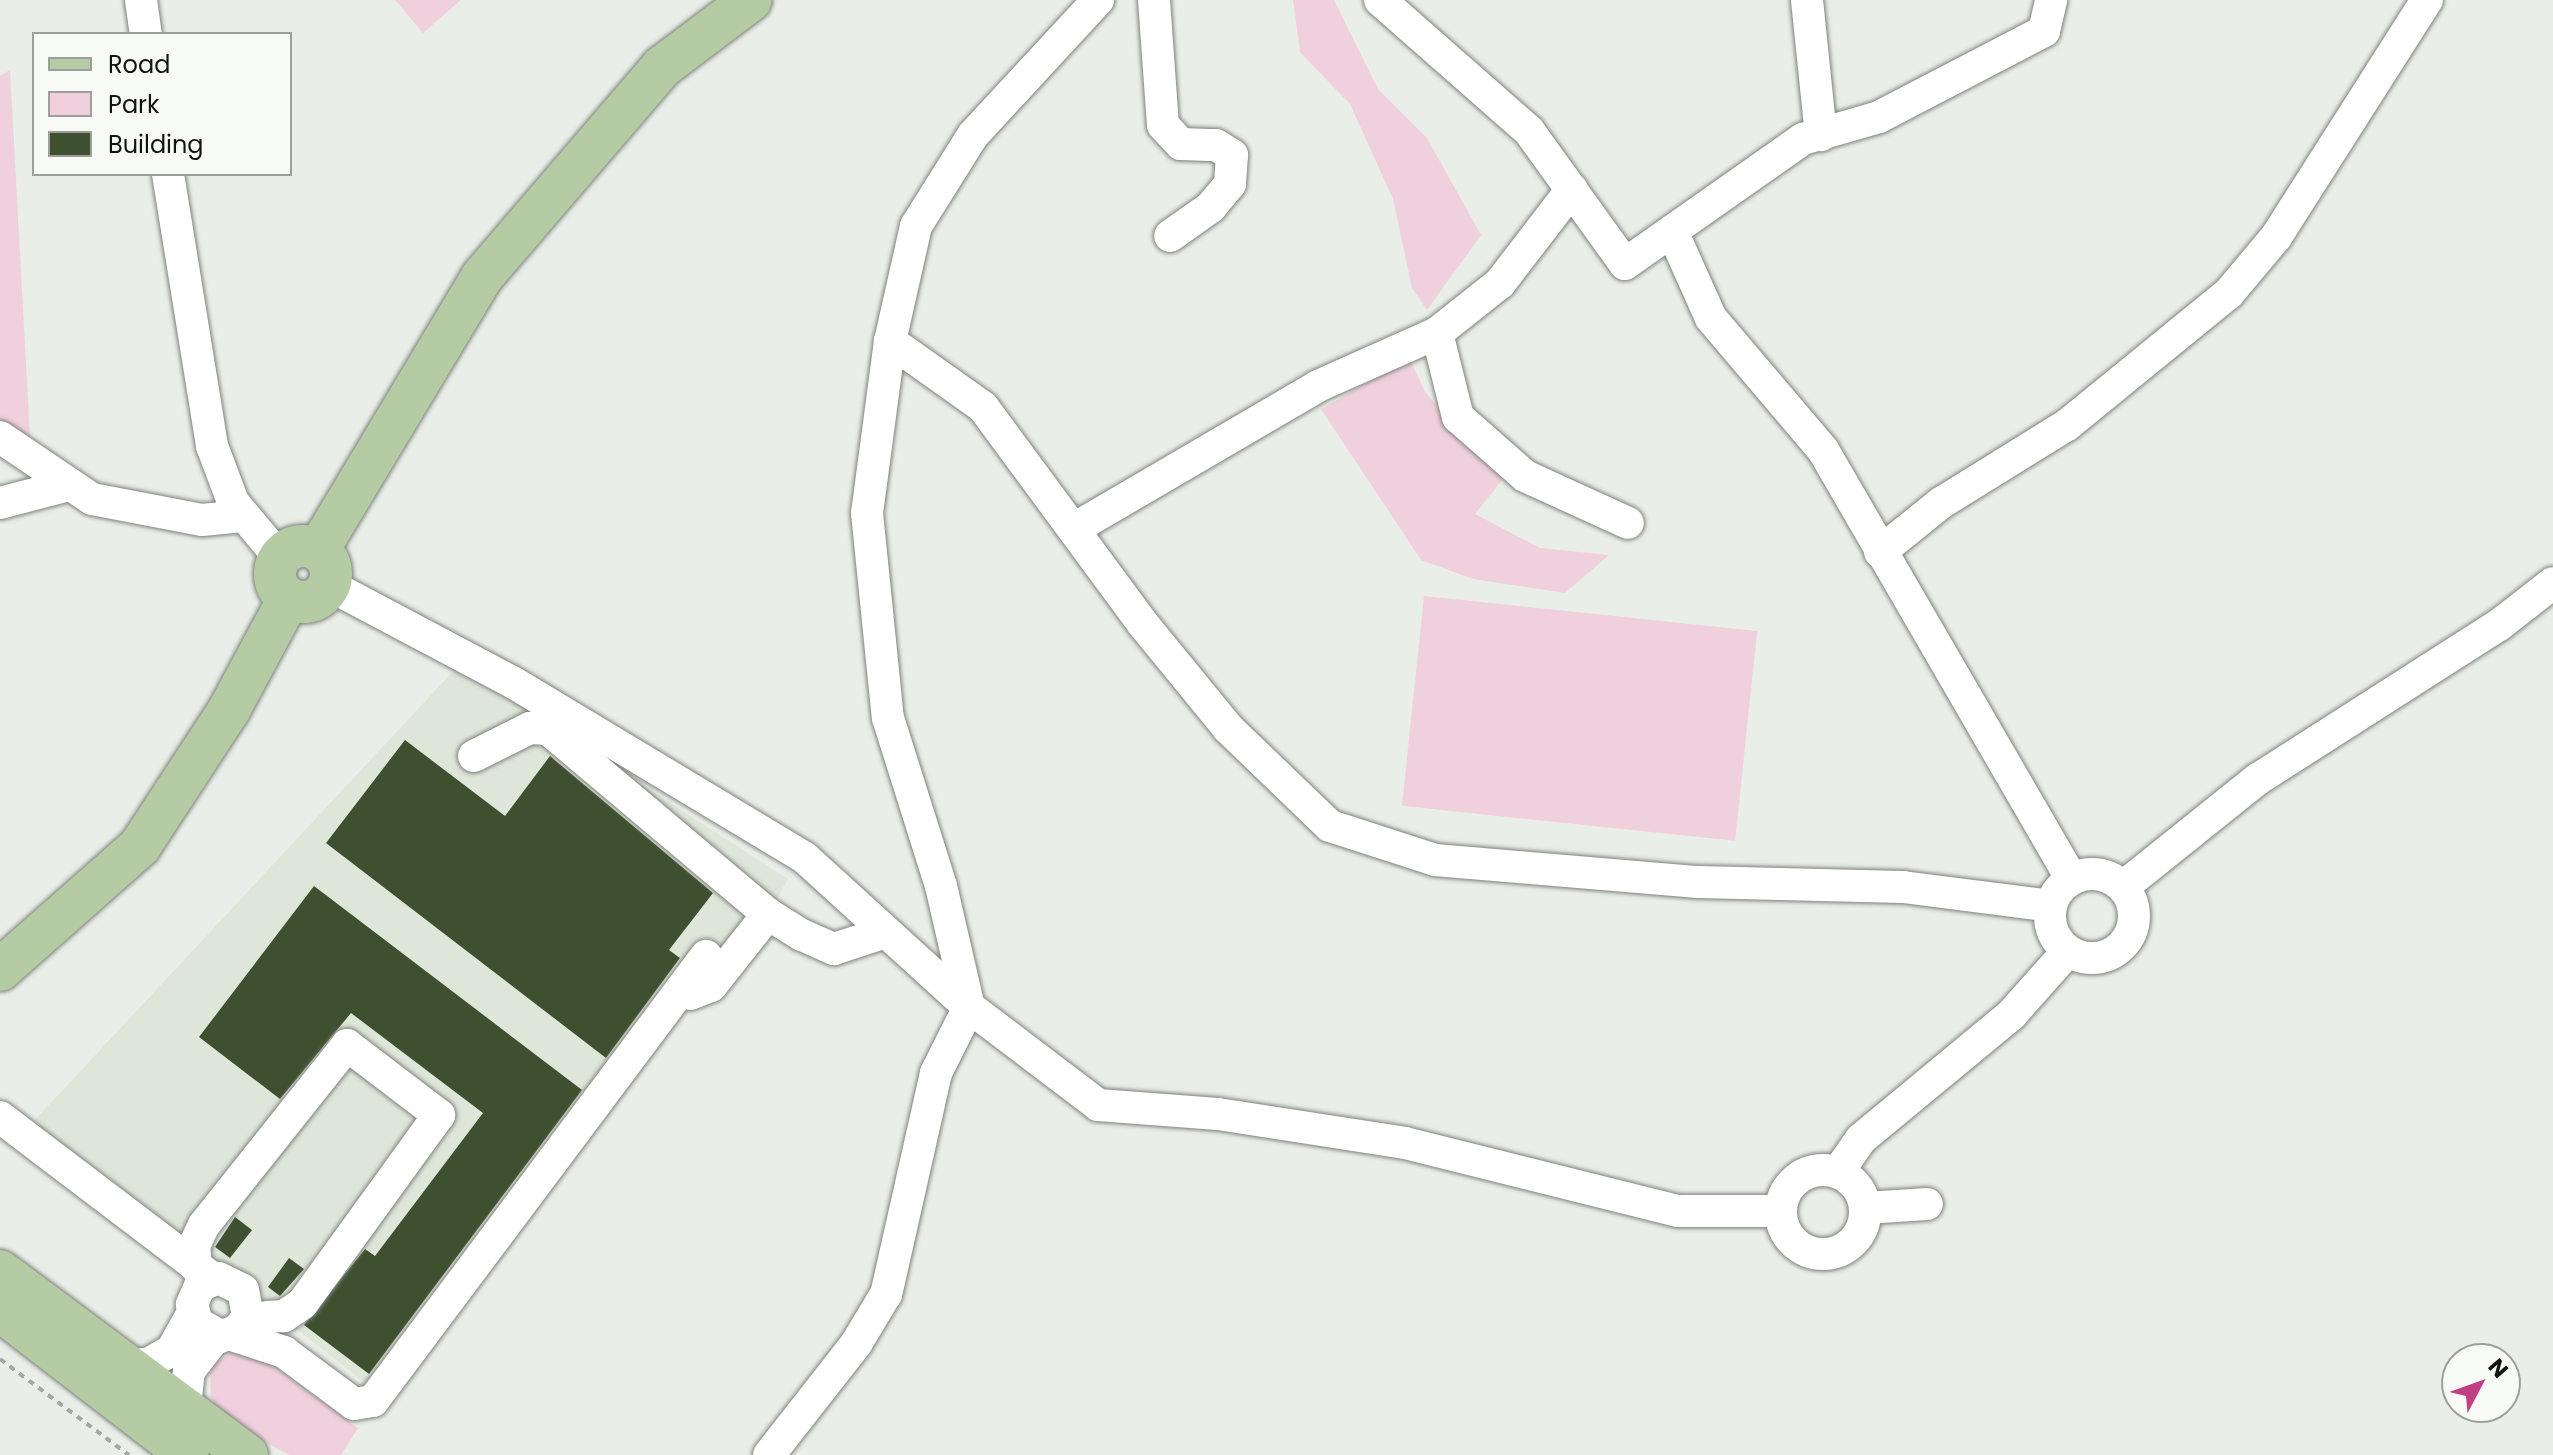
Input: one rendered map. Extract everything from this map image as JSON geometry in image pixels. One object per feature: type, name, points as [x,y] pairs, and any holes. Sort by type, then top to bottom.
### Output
[{"type":"main road","points":[[0,970],[140,846],[229,710],[289,598],[274,576],[309,564],[482,277],[662,67],[751,0]]},
{"type":"main road","points":[[0,961],[52,924]]},
{"type":"main road","points":[[0,1271],[122,1365],[191,1437]]},
{"type":"main road","points":[[0,1310],[191,1437],[247,1455]]},
{"type":"street","points":[[769,1455],[856,1344],[886,1294],[936,1073],[969,1007],[941,886],[888,718],[867,513],[890,341],[916,226],[973,135],[1098,0]]},
{"type":"street","points":[[1154,0],[1163,125],[1181,144],[1216,145],[1232,155],[1230,184],[1211,207],[1170,236]]},
{"type":"street","points":[[1380,0],[1529,131],[1625,264],[1803,139],[1879,117],[2044,31],[2051,0]]},
{"type":"street","points":[[1807,0],[1821,135]]},
{"type":"street","points":[[1880,552],[1941,503],[2067,425],[2229,293],[2276,237],[2427,0]]},
{"type":"street","points":[[168,176],[212,446],[243,516],[309,564],[805,858],[883,933],[969,1007],[1098,1105],[1218,1114],[1405,1143],[1678,1211],[1781,1211]]},
{"type":"street","points":[[1077,527],[1318,386],[1437,333],[1500,283],[1572,189]]},
{"type":"street","points":[[1672,231],[1711,318],[1823,450],[2072,879]]},
{"type":"street","points":[[1437,333],[1458,417],[1525,476],[1628,523]]},
{"type":"street","points":[[890,341],[983,407],[1077,527],[1143,624],[1228,728],[1330,826],[1435,860],[1698,882],[1903,887],[2051,906]]},
{"type":"street","points":[[0,437],[92,499],[202,520],[243,516]]},
{"type":"street","points":[[0,503],[69,485]]},
{"type":"street","points":[[2123,887],[2258,779],[2499,625],[2553,583]]},
{"type":"street","points":[[474,756],[530,728],[548,729],[768,914],[834,949],[883,933]]},
{"type":"street","points":[[2093,873],[2123,887],[2135,920],[2125,944],[2101,958],[2068,951],[2054,934],[2051,906],[2072,879],[2093,873]]},
{"type":"street","points":[[672,1001],[711,986],[768,914]]},
{"type":"street","points":[[1838,1172],[1861,1139],[2012,1014],[2068,951]]},
{"type":"street","points":[[0,1141],[179,1278],[203,1330],[284,1352],[354,1404],[366,1405],[377,1395],[706,956]]},
{"type":"street","points":[[207,1273],[194,1246],[204,1225],[347,1045],[439,1115],[302,1304],[284,1316],[258,1307]]},
{"type":"street","points":[[0,1117],[207,1273],[237,1283],[258,1307],[377,1395]]},
{"type":"street","points":[[1824,1169],[1838,1172],[1859,1189],[1865,1208],[1855,1241],[1831,1254],[1818,1254],[1793,1242],[1781,1211],[1788,1188],[1797,1178],[1824,1169]]},
{"type":"street","points":[[1865,1208],[1927,1204]]},
{"type":"street","points":[[122,1365],[148,1364],[164,1356],[183,1337],[207,1273]]},
{"type":"street","points":[[191,1437],[186,1398],[189,1371],[258,1307]]},
{"type":"path","points":[[0,1359],[129,1455]]},
{"type":"shaded area","points":[[458,666],[788,879],[720,997],[673,1010],[386,1399],[32,1123]]},
{"type":"green space","points":[[395,0],[461,0],[423,33]]},
{"type":"green space","points":[[1293,0],[1334,0],[1378,89],[1427,138],[1481,235],[1427,310],[1412,288],[1393,199],[1350,104],[1300,52]]},
{"type":"green space","points":[[10,70],[31,454],[0,437],[0,76]]},
{"type":"green space","points":[[1410,359],[1425,392],[1502,480],[1475,514],[1540,548],[1609,555],[1565,593],[1473,579],[1421,560],[1321,409]]},
{"type":"green space","points":[[1424,596],[1757,631],[1735,841],[1402,806]]},
{"type":"green space","points":[[237,1349],[276,1368],[358,1428],[341,1455],[289,1455],[221,1417],[211,1397],[210,1367]]},
{"type":"building","points":[[405,740],[505,816],[550,756],[713,893],[669,950],[680,958],[606,1058],[326,843]]},
{"type":"building","points":[[314,886],[582,1090],[369,1374],[304,1325],[365,1249],[375,1256],[483,1113],[351,1013],[280,1099],[199,1037]]},
{"type":"building","points":[[235,1217],[252,1230],[230,1258],[215,1247]]},
{"type":"building","points":[[289,1258],[304,1269],[280,1296],[268,1287]]}]
